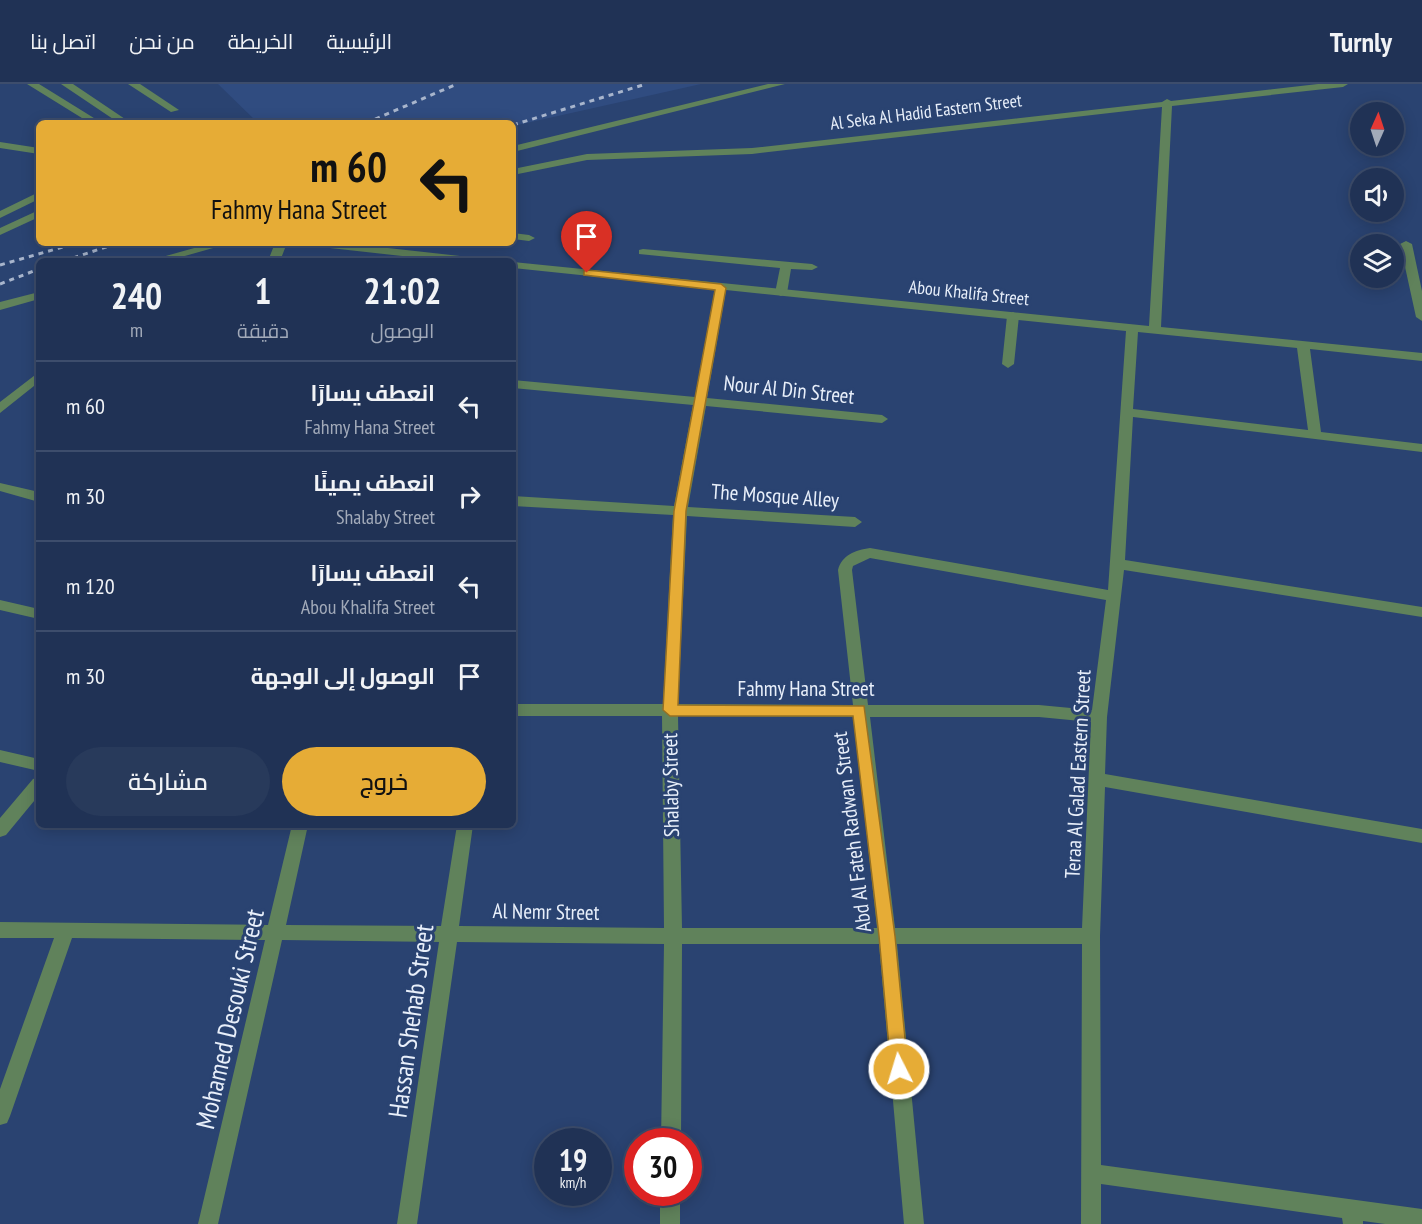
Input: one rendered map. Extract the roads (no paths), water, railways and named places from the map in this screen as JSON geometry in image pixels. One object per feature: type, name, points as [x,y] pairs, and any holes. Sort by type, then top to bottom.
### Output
[{"type":"street","points":[[32,84],[92,120]]},
{"type":"street","points":[[66,84],[121,120]]},
{"type":"street","points":[[133,84],[174,110]]},
{"type":"street","points":[[516,148],[780,84]]},
{"type":"street","name":"Al Seka Al Hadid Eastern Street","points":[[516,171],[587,157],[752,151],[1167,102],[1342,84]]},
{"type":"street","points":[[1155,329],[1167,102]]},
{"type":"street","points":[[0,145],[36,151]]},
{"type":"street","points":[[0,215],[36,197]]},
{"type":"street","points":[[0,232],[36,214]]},
{"type":"street","points":[[516,236],[529,238]]},
{"type":"street","points":[[1406,243],[1422,317]]},
{"type":"street","points":[[166,258],[213,246]]},
{"type":"street","points":[[340,246],[450,258]]},
{"type":"street","points":[[643,252],[812,267]]},
{"type":"street","name":"Abou Khalifa Street","points":[[516,265],[721,288],[1422,357]]},
{"type":"street","points":[[781,293],[786,265]]},
{"type":"street","name":"Shalaby Street","points":[[671,1128],[673,936],[670,710],[680,511],[721,288]]},
{"type":"street","points":[[0,306],[36,296]]},
{"type":"street","points":[[1008,364],[1013,316]]},
{"type":"street","name":"Teraa Al Galad Eastern Street","points":[[1091,1224],[1091,936],[1099,717],[1118,564],[1132,327]]},
{"type":"street","points":[[1303,345],[1315,435]]},
{"type":"street","points":[[0,409],[36,379]]},
{"type":"street","name":"Nour Al Din Street","points":[[516,384],[882,419]]},
{"type":"street","points":[[1126,412],[1422,448]]},
{"type":"street","points":[[0,487],[36,496]]},
{"type":"street","name":"The Mosque Alley","points":[[516,501],[855,522]]},
{"type":"street","name":"Abd Al Fateh Radwan Street","points":[[914,1224],[887,936],[844,570],[852,558],[870,554],[1113,596]]},
{"type":"street","points":[[1118,564],[1422,612]]},
{"type":"street","points":[[0,605],[36,610]]},
{"type":"street","name":"Fahmy Hana Street","points":[[516,710],[1039,711],[1099,717]]},
{"type":"street","points":[[0,756],[36,764]]},
{"type":"street","points":[[1097,779],[1422,836]]},
{"type":"street","points":[[0,830],[36,788]]},
{"type":"street","name":"Mohamed Desouki Street","points":[[208,1224],[299,828]]},
{"type":"street","name":"Hassan Shehab Street","points":[[407,1224],[465,828]]},
{"type":"street","name":"Al Nemr Street","points":[[0,930],[673,936],[1091,936]]},
{"type":"street","points":[[0,1116],[66,930]]},
{"type":"street","points":[[1091,1173],[1352,1216],[1422,1219]]},
{"type":"street","points":[[670,1206],[670,1224]]},
{"type":"railway","points":[[373,120],[457,84]]},
{"type":"railway","points":[[516,124],[646,84]]},
{"type":"railway","points":[[0,265],[66,246]]},
{"type":"railway","points":[[73,258],[109,246]]},
{"type":"railway","points":[[0,284],[36,270]]}]
